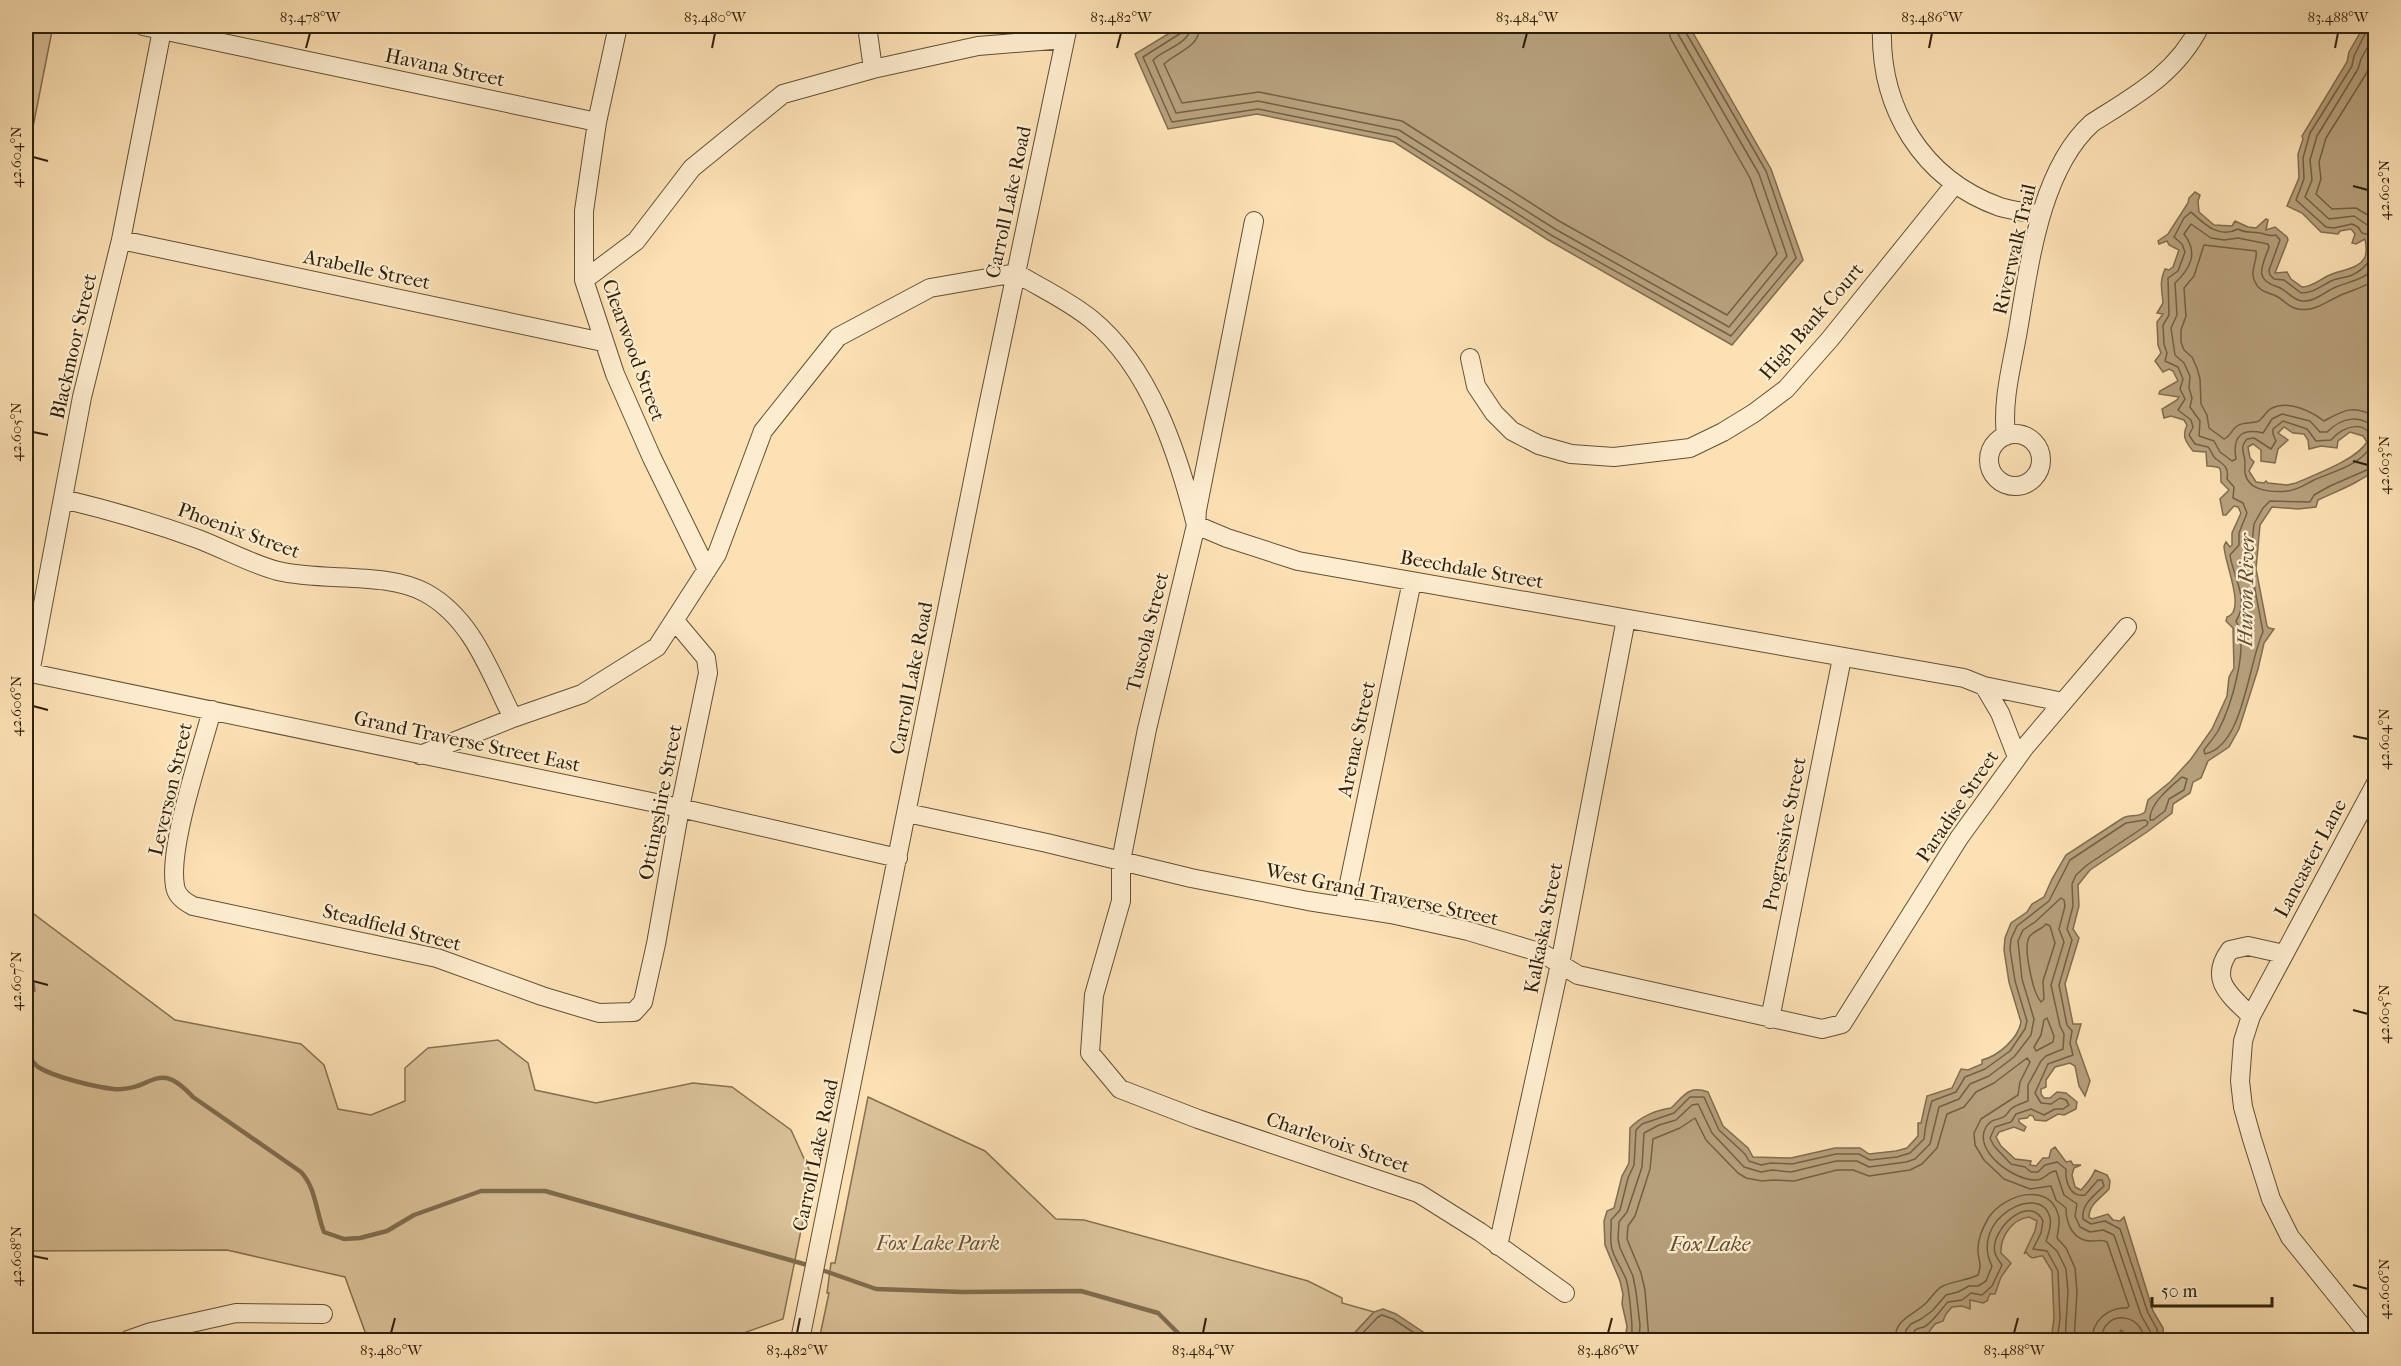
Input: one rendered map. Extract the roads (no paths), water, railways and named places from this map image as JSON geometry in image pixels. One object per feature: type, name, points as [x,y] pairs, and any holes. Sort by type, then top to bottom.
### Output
[{"type":"street","name":"Havana Street","points":[[142,26],[597,122]]},
{"type":"street","name":"Clearwood Street","points":[[618,26],[597,122],[584,211],[584,280],[603,342],[652,458],[707,570]]},
{"type":"street","points":[[867,26],[873,69]]},
{"type":"street","points":[[1882,26],[1884,60],[1890,94],[1901,123],[1922,154],[1955,183],[1979,198],[2002,207],[2041,215]]},
{"type":"street","name":"Riverwalk Trail","points":[[2006,436],[2005,405],[2041,215],[2058,170],[2078,137],[2092,123],[2167,72],[2187,50],[2200,26]]},
{"type":"street","name":"Blackmoor Street","points":[[28,672],[82,397],[121,240],[162,30]]},
{"type":"street","points":[[584,280],[636,241],[692,168],[783,94],[873,69],[978,46],[1067,32]]},
{"type":"street","name":"Carroll Lake Road","points":[[800,1341],[1016,273],[1067,32]]},
{"type":"street","name":"High Bank Court","points":[[1470,358],[1476,386],[1494,413],[1512,431],[1539,445],[1571,454],[1614,457],[1690,448],[1755,413],[1785,389],[1830,339],[1955,183]]},
{"type":"street","name":"Tuscola Street","points":[[1090,1053],[1094,995],[1121,901],[1121,861],[1147,729],[1196,525],[1254,221]]},
{"type":"street","name":"Arabelle Street","points":[[121,240],[603,342]]},
{"type":"street","points":[[420,755],[513,718],[582,694],[657,647],[717,554],[763,431],[838,337],[930,288],[1016,273],[1090,318],[1115,342],[1145,383],[1184,477],[1196,525]]},
{"type":"street","name":"Phoenix Street","points":[[63,499],[158,524],[276,570],[301,576],[326,576],[399,584],[425,593],[449,610],[468,629],[513,718]]},
{"type":"street","name":"Beechdale Street","points":[[1196,525],[1227,538],[1298,561],[1964,678],[1984,686],[2062,702]]},
{"type":"street","name":"Arenac Street","points":[[1344,907],[1412,581]]},
{"type":"street","name":"Kalkaska Street","points":[[1498,1246],[1560,964],[1626,619]]},
{"type":"street","name":"Ottingshire Street","points":[[643,1002],[708,673],[706,658],[675,621]]},
{"type":"street","name":"Paradise Street","points":[[1842,1024],[1959,838],[2018,757],[2127,627]]},
{"type":"street","name":"Progressive Street","points":[[1770,1019],[1842,658]]},
{"type":"street","name":"Grand Traverse Street East","points":[[28,672],[680,808],[898,858]]},
{"type":"street","points":[[1984,686],[2000,713],[2018,757]]},
{"type":"street","name":"Leverson Street","points":[[193,906],[184,901],[175,888],[175,863],[179,832],[212,710]]},
{"type":"street","name":"Lancaster Lane","points":[[2373,1341],[2290,1237],[2271,1199],[2243,1107],[2240,1081],[2243,1041],[2251,1016],[2376,783]]},
{"type":"street","name":"West Grand Traverse Street","points":[[907,813],[1191,878],[1391,914],[1468,931],[1542,953],[1578,975],[1770,1019],[1822,1029],[1842,1024]]},
{"type":"street","name":"Steadfield Street","points":[[193,906],[437,958],[542,996],[599,1013],[634,1012],[643,1002]]},
{"type":"street","points":[[2251,1016],[2227,992],[2221,982],[2224,958],[2230,950],[2248,946],[2284,954]]},
{"type":"street","name":"Charlevoix Street","points":[[1090,1053],[1119,1089],[1198,1119],[1418,1193],[1565,1293]]},
{"type":"street","points":[[128,1341],[151,1332],[237,1313],[323,1314]]},
{"type":"water","points":[[1181,26],[1689,26],[1771,169],[1803,260],[1732,345],[1548,240],[1394,142],[1257,114],[1168,129],[1135,54]]},
{"type":"water","name":"Fox Lake","points":[[2364,26],[2376,26],[2375,470],[2355,483],[2318,500],[2316,507],[2298,509],[2272,507],[2260,525],[2256,569],[2267,626],[2274,629],[2264,643],[2239,729],[2229,747],[2208,761],[2201,778],[2193,782],[2190,793],[2173,804],[2172,813],[2090,870],[2078,885],[2079,906],[2073,929],[2079,938],[2065,984],[2073,1024],[2081,1024],[2076,1042],[2090,1081],[2085,1096],[2079,1086],[2075,1066],[2070,1063],[2055,1067],[2046,1080],[2046,1087],[2041,1089],[2041,1094],[2044,1098],[2050,1098],[2057,1092],[2066,1093],[2077,1102],[2076,1109],[2064,1115],[2058,1114],[2046,1121],[2035,1120],[2030,1115],[2019,1119],[2019,1122],[2026,1127],[2024,1131],[2014,1127],[1999,1132],[1996,1137],[2001,1146],[2015,1159],[2031,1161],[2030,1165],[2036,1166],[2043,1158],[2049,1158],[2051,1150],[2055,1147],[2066,1162],[2071,1161],[2073,1165],[2081,1165],[2074,1168],[2072,1175],[2075,1187],[2081,1190],[2095,1170],[2107,1175],[2110,1181],[2109,1189],[2093,1205],[2089,1217],[2092,1219],[2108,1214],[2113,1220],[2120,1221],[2124,1217],[2153,1311],[2163,1328],[2164,1340],[2136,1339],[2121,1330],[2113,1340],[2051,1340],[2054,1318],[2052,1271],[2043,1256],[2033,1258],[2026,1252],[2024,1254],[2035,1231],[2037,1221],[2029,1217],[2017,1221],[2005,1235],[2001,1253],[2011,1263],[2001,1277],[1995,1294],[1990,1294],[1987,1301],[1983,1303],[1970,1300],[1970,1309],[1962,1306],[1952,1307],[1943,1321],[1935,1324],[1928,1333],[1919,1334],[1915,1340],[1625,1340],[1627,1326],[1622,1304],[1623,1294],[1605,1245],[1604,1221],[1607,1211],[1614,1208],[1622,1176],[1629,1163],[1630,1128],[1649,1115],[1671,1108],[1687,1093],[1701,1090],[1708,1092],[1723,1126],[1748,1148],[1753,1157],[1791,1158],[1835,1148],[1860,1148],[1869,1154],[1907,1148],[1918,1136],[1918,1123],[1921,1123],[1927,1096],[1952,1088],[1961,1069],[1968,1070],[1982,1064],[1982,1060],[1994,1055],[2016,1035],[2021,1022],[2009,982],[2004,950],[2005,938],[2011,923],[2027,912],[2032,904],[2044,897],[2066,855],[2123,818],[2145,812],[2148,800],[2170,782],[2191,759],[2212,729],[2227,696],[2229,677],[2234,668],[2233,628],[2226,621],[2227,617],[2233,613],[2235,596],[2224,546],[2226,542],[2230,547],[2232,545],[2232,533],[2241,513],[2238,507],[2234,506],[2226,515],[2223,515],[2220,499],[2229,490],[2221,482],[2220,469],[2207,466],[2206,452],[2193,451],[2190,447],[2185,438],[2187,425],[2184,420],[2171,416],[2164,418],[2162,409],[2179,397],[2159,394],[2160,391],[2178,381],[2173,371],[2169,369],[2163,372],[2155,361],[2161,353],[2158,345],[2157,322],[2163,314],[2157,313],[2163,303],[2161,286],[2163,274],[2165,269],[2169,270],[2173,267],[2179,250],[2169,245],[2167,241],[2159,244],[2158,241],[2168,234],[2189,198],[2195,192],[2200,195],[2199,212],[2214,225],[2232,226],[2235,221],[2256,228],[2266,219],[2268,220],[2266,230],[2275,227],[2288,240],[2275,273],[2287,272],[2291,279],[2302,287],[2310,286],[2332,274],[2359,264],[2366,253],[2365,239],[2356,244],[2352,243],[2355,234],[2351,229],[2340,231],[2338,234],[2321,232],[2302,213],[2287,206],[2299,178],[2298,154],[2302,136],[2347,62],[2349,52]],"holes":[[[2284,427],[2293,433],[2304,434],[2308,440],[2309,449],[2321,446],[2337,448],[2338,441],[2350,432],[2363,436],[2367,442],[2362,449],[2345,461],[2296,483],[2287,485],[2266,481],[2256,482],[2249,471],[2254,462],[2250,458],[2248,447],[2253,444],[2261,450],[2261,461],[2275,463],[2278,449],[2288,440],[2278,433]]]},
{"type":"water","points":[[1383,1309],[1396,1314],[1435,1340],[1348,1340],[1374,1312]]},
{"type":"waterway","points":[[26,1054],[45,1071],[106,1088],[127,1089],[154,1079],[171,1079],[193,1097],[301,1172],[310,1185],[324,1232],[344,1239],[360,1238],[387,1231],[414,1215],[481,1191],[545,1191],[811,1266]]},
{"type":"waterway","points":[[819,1269],[876,1289],[962,1292],[1081,1291],[1158,1313],[1185,1340]]},
{"type":"water label","name":"Huron River","points":[[2246,590]]},
{"type":"park label","name":"Fox Lake Park","points":[[938,1243]]}]
